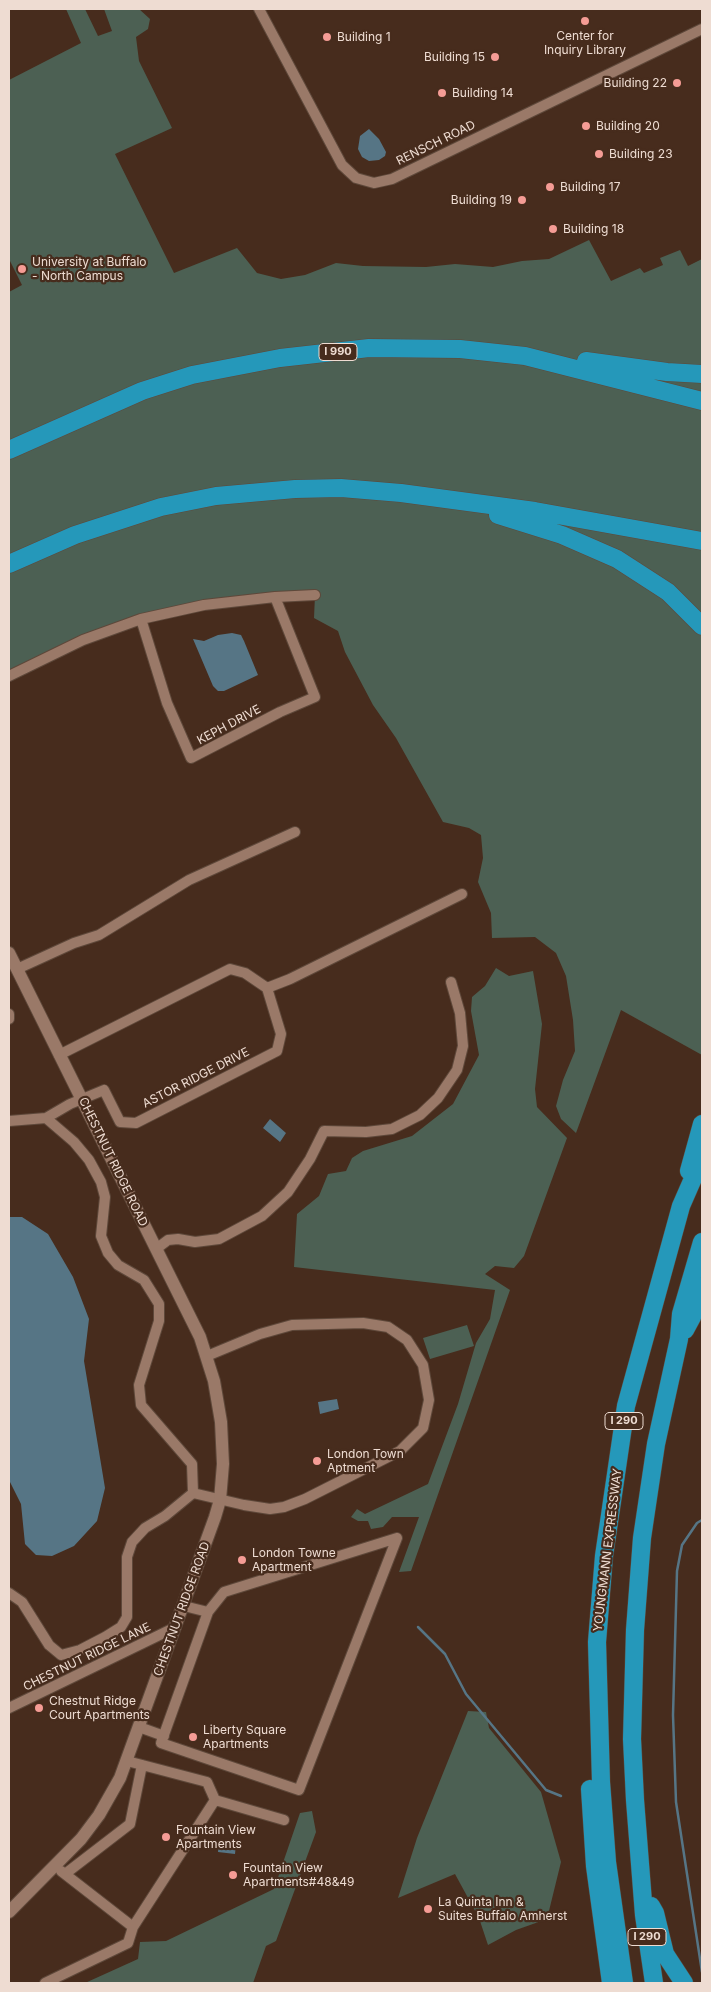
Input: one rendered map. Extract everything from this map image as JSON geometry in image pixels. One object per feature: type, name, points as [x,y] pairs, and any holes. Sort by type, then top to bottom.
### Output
[{"type":"highway","name":"I 990","points":[[9,450],[142,392],[192,375],[280,358],[370,348],[416,347],[489,351],[539,359]]},
{"type":"highway","points":[[539,359],[702,374]]},
{"type":"highway","points":[[539,359],[702,401]]},
{"type":"highway","points":[[9,564],[75,535],[130,516],[173,504],[226,495],[280,490],[341,488],[401,493],[535,511],[702,541]]},
{"type":"highway","points":[[460,502],[562,534],[610,555],[655,582],[679,602],[702,626]]},
{"type":"highway","points":[[681,1206],[695,1143],[702,1124]]},
{"type":"highway","name":"YOUNGMANN EXPRESSWAY","points":[[624,1983],[607,1862],[601,1782],[597,1642],[604,1556],[626,1406],[681,1206],[702,1158]]},
{"type":"highway","name":"I 290","points":[[654,1983],[644,1915],[632,1739],[635,1630],[640,1561],[651,1475],[662,1414],[679,1339],[681,1314],[702,1242]]},
{"type":"highway","points":[[679,1339],[692,1317],[702,1287]]},
{"type":"highway","points":[[597,1642],[590,1671],[588,1720],[591,1818],[611,1983]]},
{"type":"highway","points":[[643,1890],[655,1913],[665,1954],[684,1983]]},
{"type":"street","name":"RENSCH ROAD","points":[[259,9],[342,165],[356,178],[374,183],[392,178],[702,29]]},
{"type":"street","points":[[9,676],[84,640],[141,619],[204,605],[275,597],[315,595]]},
{"type":"street","name":"KEPH DRIVE","points":[[141,619],[167,703],[191,758],[280,712],[315,697],[275,597]]},
{"type":"street","points":[[16,969],[74,943],[99,935],[189,880],[295,832]]},
{"type":"street","points":[[59,1055],[230,969],[245,973],[267,988],[290,979],[462,894]]},
{"type":"street","name":"CHESTNUT RIDGE ROAD","points":[[9,953],[208,1356],[221,1422],[223,1464],[220,1500],[184,1606],[127,1760],[99,1815],[81,1839],[9,1912]]},
{"type":"street","points":[[156,1249],[168,1240],[178,1239],[195,1242],[218,1239],[262,1216],[288,1192],[310,1159],[324,1131],[366,1132],[392,1129],[420,1116],[438,1098],[457,1070],[463,1046],[460,1013],[451,982]]},
{"type":"street","name":"ASTOR RIDGE DRIVE","points":[[82,1099],[104,1090],[120,1122],[136,1123],[277,1050],[281,1034],[267,988]]},
{"type":"street","points":[[9,1014],[9,1019]]},
{"type":"street","points":[[9,1122],[46,1118],[82,1099]]},
{"type":"street","points":[[46,1118],[74,1142],[88,1160],[101,1182],[105,1197],[101,1236],[108,1253],[118,1265],[144,1280],[159,1304],[159,1321],[139,1385],[141,1405],[192,1464],[193,1493]]},
{"type":"street","points":[[193,1493],[270,1509],[305,1499],[402,1449],[423,1428],[429,1400],[423,1365],[407,1340],[388,1328],[363,1324],[292,1325],[260,1334],[208,1356]]},
{"type":"street","points":[[9,1593],[22,1602],[55,1652],[62,1655],[105,1637],[121,1628],[127,1617],[127,1557],[132,1542],[145,1528],[165,1516],[193,1493]]},
{"type":"street","points":[[397,1538],[299,1790],[161,1743],[208,1612],[224,1592],[397,1538]]},
{"type":"street","points":[[184,1606],[208,1612]]},
{"type":"street","name":"CHESTNUT RIDGE LANE","points":[[9,1708],[176,1627]]},
{"type":"street","points":[[140,1727],[164,1736]]},
{"type":"street","points":[[127,1760],[206,1782],[215,1800],[284,1820]]},
{"type":"street","points":[[65,1874],[130,1824],[142,1765]]},
{"type":"street","points":[[45,1983],[128,1943],[133,1928],[215,1800]]},
{"type":"street","points":[[55,1866],[133,1928]]},
{"type":"green space","points":[[66,9],[85,9],[98,36],[112,31],[104,9],[139,9],[150,19],[148,29],[136,37],[139,61],[172,128],[115,154],[174,273],[237,248],[257,273],[281,279],[305,275],[336,263],[363,266],[426,267],[455,264],[493,267],[522,261],[549,259],[589,240],[611,281],[640,268],[644,273],[663,265],[660,258],[680,250],[688,266],[702,259],[702,1055],[621,1010],[576,1133],[561,1119],[556,1106],[563,1080],[575,1051],[573,1020],[566,976],[556,953],[535,937],[492,938],[491,913],[478,882],[483,858],[481,835],[469,828],[443,822],[396,738],[373,705],[345,652],[338,631],[314,618],[315,595],[275,597],[141,619],[9,676],[9,292],[22,285],[9,259],[9,80],[81,43]]},
{"type":"green space","points":[[496,968],[509,976],[533,971],[542,1024],[535,1089],[537,1107],[567,1138],[524,1256],[514,1268],[495,1266],[485,1274],[510,1290],[411,1571],[399,1572],[419,1517],[392,1517],[383,1527],[371,1529],[368,1521],[358,1521],[351,1517],[357,1509],[365,1514],[428,1484],[458,1404],[476,1343],[490,1319],[495,1290],[294,1267],[297,1214],[319,1196],[328,1174],[346,1171],[352,1158],[363,1151],[412,1136],[453,1104],[479,1055],[471,1011],[472,997],[485,986]]},
{"type":"green space","points":[[467,1325],[474,1346],[430,1359],[423,1338]]},
{"type":"green space","points":[[468,1711],[486,1712],[489,1728],[541,1792],[561,1862],[547,1919],[516,1930],[488,1945],[479,1918],[455,1874],[398,1898],[417,1838]]},
{"type":"green space","points":[[312,1811],[316,1832],[276,1941],[266,1946],[253,1983],[85,1983],[138,1959],[140,1942],[166,1941],[274,1889],[300,1813]]},
{"type":"water","points":[[369,129],[379,139],[386,152],[385,156],[379,160],[369,161],[362,157],[358,149],[360,136]]},
{"type":"water","points":[[232,633],[241,635],[258,675],[224,691],[218,691],[213,686],[193,639],[204,641],[218,635]]},
{"type":"water","points":[[270,1119],[286,1133],[280,1142],[263,1128]]},
{"type":"water","points":[[9,1217],[22,1217],[48,1234],[73,1277],[89,1319],[84,1361],[105,1488],[97,1521],[74,1546],[52,1556],[36,1555],[25,1544],[21,1504],[9,1480]]},
{"type":"water","points":[[337,1399],[339,1409],[320,1414],[318,1402]]},
{"type":"water","points":[[219,1841],[236,1844],[235,1854],[218,1852]]},
{"type":"waterway","points":[[702,1520],[697,1523],[682,1545],[677,1571],[673,1715],[676,1802],[702,1972]]},
{"type":"waterway","points":[[418,1627],[445,1654],[466,1694],[546,1790],[561,1796]]},
{"type":"place","name":"Center for Inquiry Library","points":[[585,21]]},
{"type":"place","name":"Building 1","points":[[327,37]]},
{"type":"place","name":"Building 15","points":[[495,57]]},
{"type":"place","name":"Building 22","points":[[677,83]]},
{"type":"place","name":"Building 14","points":[[442,93]]},
{"type":"place","name":"Building 20","points":[[586,126]]},
{"type":"place","name":"Building 23","points":[[599,154]]},
{"type":"place","name":"Building 17","points":[[550,187]]},
{"type":"place","name":"Building 19","points":[[522,200]]},
{"type":"place","name":"Building 18","points":[[553,229]]},
{"type":"place","name":"University at Buffalo - North Campus","points":[[22,269]]},
{"type":"place","name":"London Town Aptment","points":[[317,1461]]},
{"type":"place","name":"London Towne Apartment","points":[[242,1560]]},
{"type":"place","name":"Chestnut Ridge Court Apartments","points":[[39,1708]]},
{"type":"place","name":"Liberty Square Apartments","points":[[193,1737]]},
{"type":"place","name":"Fountain View Apartments","points":[[166,1837]]},
{"type":"place","name":"Fountain View Apartments#48&49","points":[[233,1875]]},
{"type":"place","name":"La Quinta Inn & Suites Buffalo Amherst","points":[[428,1909]]}]
